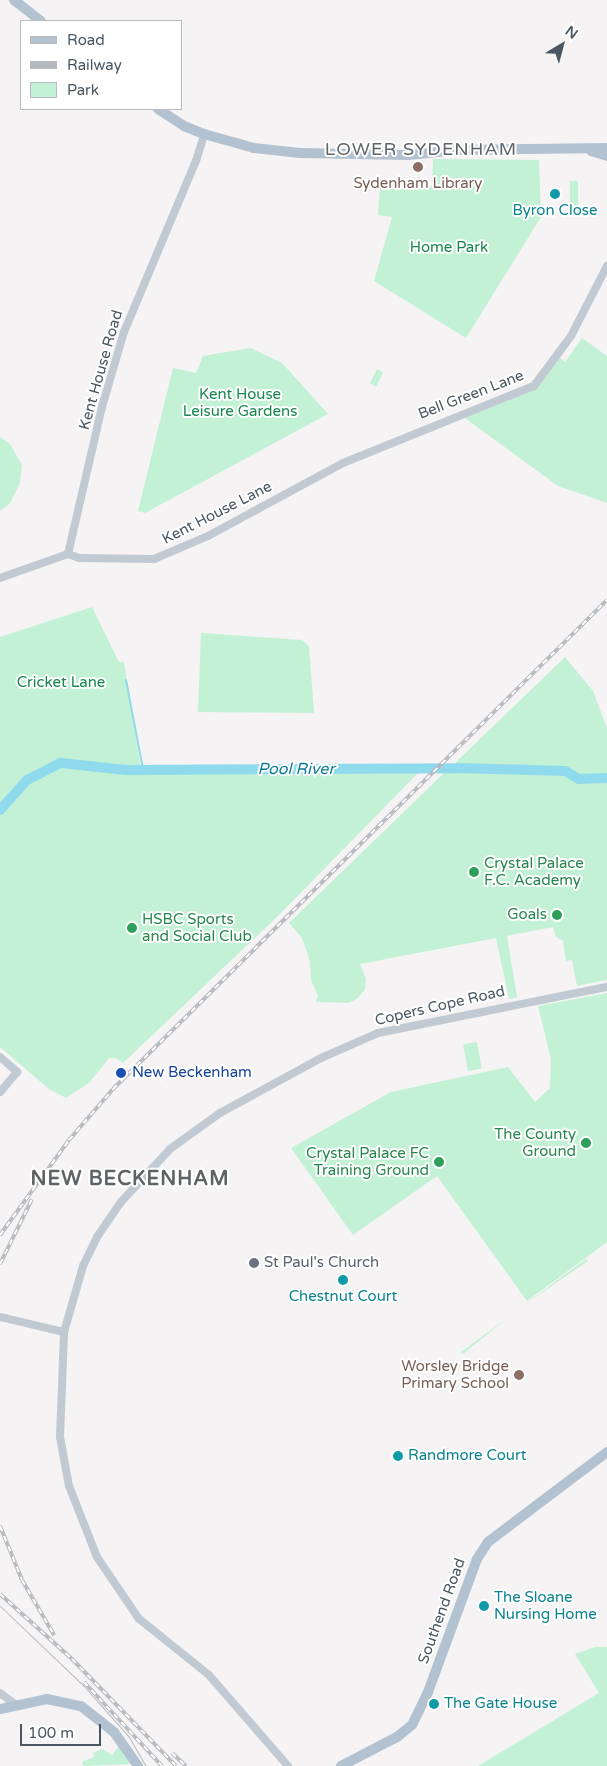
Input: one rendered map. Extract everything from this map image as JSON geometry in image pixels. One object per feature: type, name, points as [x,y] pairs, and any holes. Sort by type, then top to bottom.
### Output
[{"type":"main road","points":[[14,0],[41,20]]},
{"type":"main road","points":[[160,110],[184,126],[204,134],[254,148],[317,154],[587,150],[607,148]]},
{"type":"main road","points":[[587,150],[607,156]]},
{"type":"main road","name":"Southend Road","points":[[340,1766],[397,1737],[412,1724],[426,1697],[476,1559],[488,1542],[607,1452]]},
{"type":"main road","points":[[0,1709],[14,1704],[51,1699],[81,1706],[114,1732],[138,1766]]},
{"type":"street","name":"Kent House Road","points":[[68,554],[102,408],[124,332],[193,169],[204,134]]},
{"type":"street","name":"Bell Green Lane","points":[[371,451],[534,386],[571,336],[607,266]]},
{"type":"street","name":"Kent House Lane","points":[[68,554],[79,558],[154,559],[208,536],[371,451]]},
{"type":"street","points":[[0,578],[68,554]]},
{"type":"street","name":"Copers Cope Road","points":[[288,1766],[209,1675],[139,1618],[97,1557],[69,1486],[60,1438],[64,1332],[84,1266],[115,1210],[150,1167],[220,1113],[326,1055],[374,1035],[607,987]]},
{"type":"street","points":[[0,1057],[17,1072],[0,1092]]},
{"type":"street","points":[[0,1317],[64,1332]]},
{"type":"street","points":[[0,1693],[14,1704]]},
{"type":"green space","name":"Home Park","points":[[433,159],[539,160],[541,217],[466,338],[374,281],[392,217],[378,215],[380,184],[432,187]]},
{"type":"green space","points":[[570,181],[578,181],[578,211],[570,211]]},
{"type":"green space","points":[[582,338],[607,356],[607,503],[558,486],[465,418],[536,389],[560,358],[565,362]]},
{"type":"green space","name":"Kent House Leisure Gardens","points":[[251,348],[282,363],[328,414],[145,513],[138,511],[173,368],[196,373],[203,356]]},
{"type":"green space","points":[[377,369],[383,372],[376,386],[370,383]]},
{"type":"green space","points":[[0,437],[10,444],[22,465],[20,483],[10,503],[0,511]]},
{"type":"green space","name":"HSBC Sports and Social Club","points":[[92,607],[119,662],[124,662],[141,770],[121,772],[419,772],[279,915],[123,1063],[116,1058],[109,1058],[89,1083],[66,1098],[49,1089],[0,1047],[0,813],[15,800],[25,786],[43,774],[27,782],[0,812],[0,637]]},
{"type":"green space","points":[[201,633],[302,640],[309,646],[314,713],[198,712]]},
{"type":"green space","points":[[565,657],[593,691],[607,728],[607,774],[604,777],[580,778],[566,769],[452,766]]},
{"type":"green space","name":"Crystal Palace F.C. Academy","points":[[560,771],[587,784],[607,781],[607,980],[577,986],[572,960],[566,961],[563,941],[556,937],[553,927],[507,936],[517,997],[509,999],[496,938],[360,964],[366,979],[365,989],[358,998],[349,1003],[316,1002],[318,996],[311,980],[310,961],[302,938],[289,923],[445,772]]},
{"type":"green space","name":"Crystal Palace FC Training Ground","points":[[607,993],[607,1242],[527,1301],[437,1176],[353,1235],[291,1148],[391,1092],[508,1067],[535,1102],[550,1088],[551,1059],[538,1006]]},
{"type":"green space","points":[[477,1042],[482,1069],[468,1071],[463,1044]]},
{"type":"green space","points":[[586,1259],[588,1261],[524,1305]]},
{"type":"green space","points":[[506,1319],[463,1354],[461,1352]]},
{"type":"green space","points":[[595,1647],[607,1647],[607,1766],[478,1766],[599,1693],[575,1654]]},
{"type":"green space","points":[[119,1746],[130,1764],[83,1766],[82,1762],[94,1757],[93,1753],[102,1749],[112,1755]]},
{"type":"waterway","points":[[126,680],[143,769]]},
{"type":"waterway","name":"Pool River","points":[[0,810],[27,780],[61,763],[126,770],[459,768],[565,771],[579,779],[607,778]]},
{"type":"tram line","points":[[0,1606],[83,1685],[129,1737],[146,1766]]},
{"type":"railway","points":[[0,1235],[69,1140],[113,1089],[607,600]]},
{"type":"railway","points":[[0,1264],[32,1199]]},
{"type":"railway","points":[[0,1526],[22,1580],[54,1635]]},
{"type":"railway","points":[[0,1594],[72,1659],[176,1766]]},
{"type":"railway","points":[[84,1682],[162,1766]]},
{"type":"railway","points":[[172,1753],[186,1766]]},
{"type":"place","name":"Sydenham Library","points":[[418,167]]},
{"type":"place","name":"Byron Close","points":[[555,194]]},
{"type":"place","name":"Crystal Palace F.C. Academy","points":[[474,872]]},
{"type":"place","name":"Goals","points":[[557,915]]},
{"type":"place","name":"HSBC Sports and Social Club","points":[[132,928]]},
{"type":"place","name":"New Beckenham","points":[[121,1073]]},
{"type":"place","name":"The County Ground","points":[[586,1143]]},
{"type":"place","name":"Crystal Palace FC Training Ground","points":[[439,1162]]},
{"type":"place","name":"St Paul's Church","points":[[254,1263]]},
{"type":"place","name":"Chestnut Court","points":[[343,1280]]},
{"type":"place","name":"Worsley Bridge Primary School","points":[[519,1375]]},
{"type":"place","name":"Randmore Court","points":[[398,1456]]},
{"type":"place","name":"The Sloane Nursing Home","points":[[484,1606]]},
{"type":"place","name":"The Gate House","points":[[434,1704]]},
{"type":"district","name":"LOWER SYDENHAM","points":[[421,149]]},
{"type":"district","name":"NEW BECKENHAM","points":[[130,1179]]},
{"type":"park label","name":"Cricket Lane","points":[[61,683]]}]
